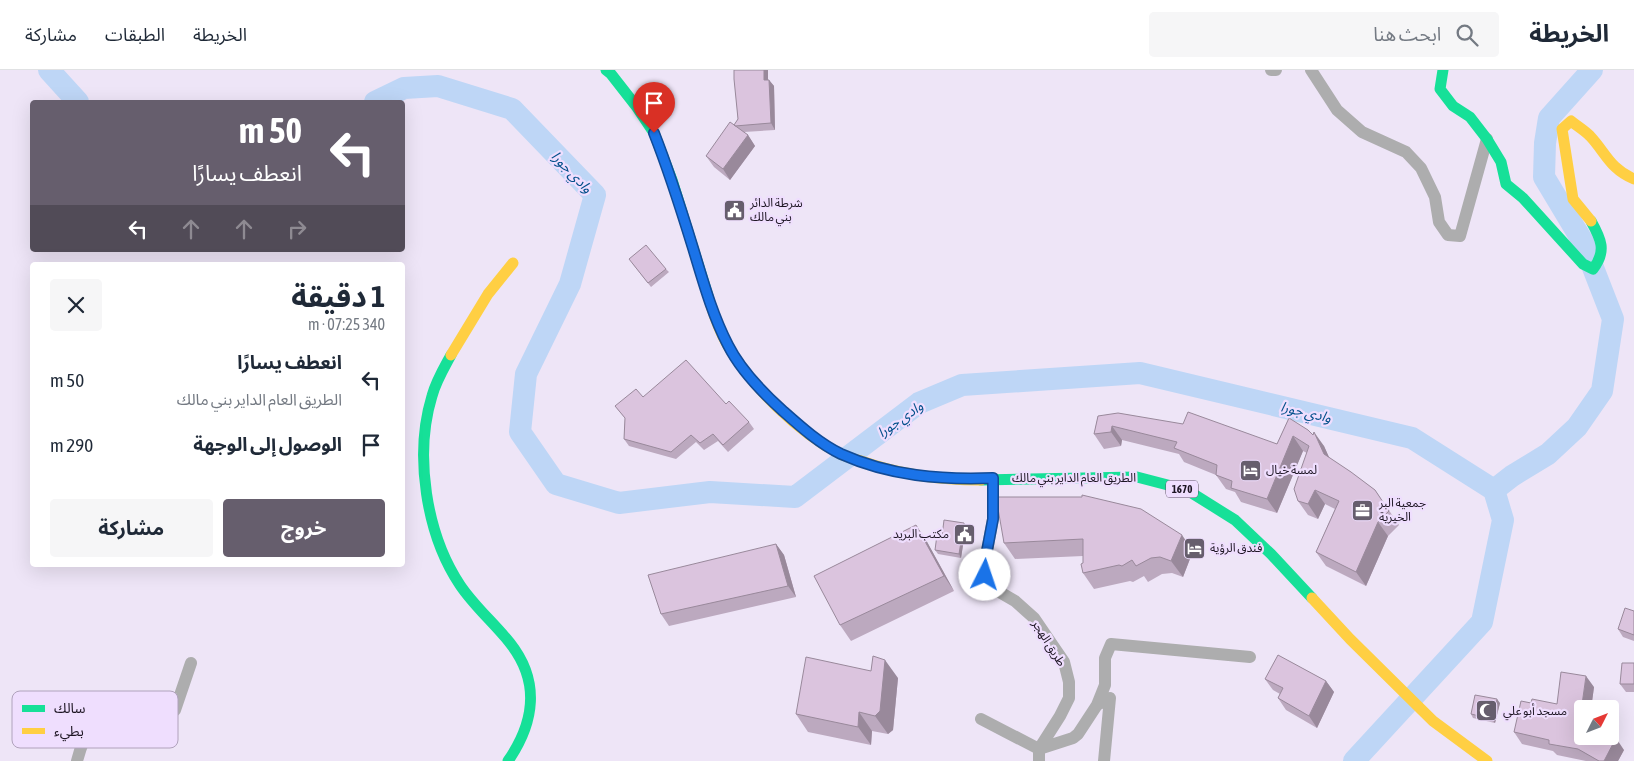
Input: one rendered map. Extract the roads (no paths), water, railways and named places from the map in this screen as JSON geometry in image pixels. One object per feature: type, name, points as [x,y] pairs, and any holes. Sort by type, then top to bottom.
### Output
[{"type":"main road","name":"الطريق العام الداير بني مالك","points":[[606,70],[636,106],[654,133],[672,180],[712,309],[728,346],[761,392],[804,430],[840,454],[880,468],[915,476],[955,480],[1136,477],[1187,490],[1235,520],[1271,554],[1350,639],[1433,720],[1487,761]]},
{"type":"main road","points":[[1443,70],[1440,89],[1453,106],[1470,117],[1487,139],[1501,162],[1506,184],[1523,198],[1583,264],[1594,269],[1600,260],[1602,252],[1599,235],[1573,199],[1562,129],[1571,121],[1590,136],[1612,166],[1622,175],[1634,179]]},
{"type":"main road","points":[[508,761],[516,751],[524,733],[531,696],[529,679],[524,664],[460,585],[448,562],[431,518],[424,463],[426,427],[432,396],[449,358],[478,309],[502,273],[513,263]]},
{"type":"street","points":[[1271,70],[1276,70]]},
{"type":"street","points":[[1311,70],[1336,110],[1362,132],[1406,152],[1421,168],[1434,198],[1439,222],[1448,235],[1460,236],[1487,139]]},
{"type":"street","name":"طريق الهجر","points":[[993,478],[993,519],[986,556],[985,575],[996,590],[1016,601],[1034,618],[1064,662],[1069,682],[1069,698],[1039,755]]},
{"type":"street","points":[[981,719],[1039,755],[1078,734],[1097,705],[1105,685],[1105,658],[1111,644],[1250,656]]},
{"type":"street","points":[[178,701],[191,663]]},
{"type":"street","points":[[1097,705],[1110,698],[1104,761]]},
{"type":"street","points":[[77,761],[80,748]]},
{"type":"waterway","name":"وادي جورا","points":[[49,70],[76,100]]},
{"type":"waterway","points":[[1494,490],[1512,476],[1548,454],[1577,427],[1602,391],[1613,319],[1583,242],[1544,177],[1545,143],[1549,118],[1592,70]]},
{"type":"waterway","name":"وادي جورا","points":[[379,100],[404,88],[438,86],[512,109],[595,195],[570,284],[526,374],[520,432],[556,484],[619,503],[710,492],[795,497],[919,403],[962,385],[1140,373],[1412,438],[1494,490],[1503,520],[1482,622],[1354,761]]},
{"type":"place","name":"شرطة الدائر بني مالك","points":[[734,210]]},
{"type":"place","name":"لمسة خيال","points":[[1250,470]]},
{"type":"place","name":"جمعية البر الخيرية","points":[[1363,510]]},
{"type":"place","name":"مكتب البريد","points":[[965,534]]},
{"type":"place","name":"فندق الرؤية","points":[[1194,548]]},
{"type":"place","name":"مسجد أبو علي","points":[[1487,711]]}]
